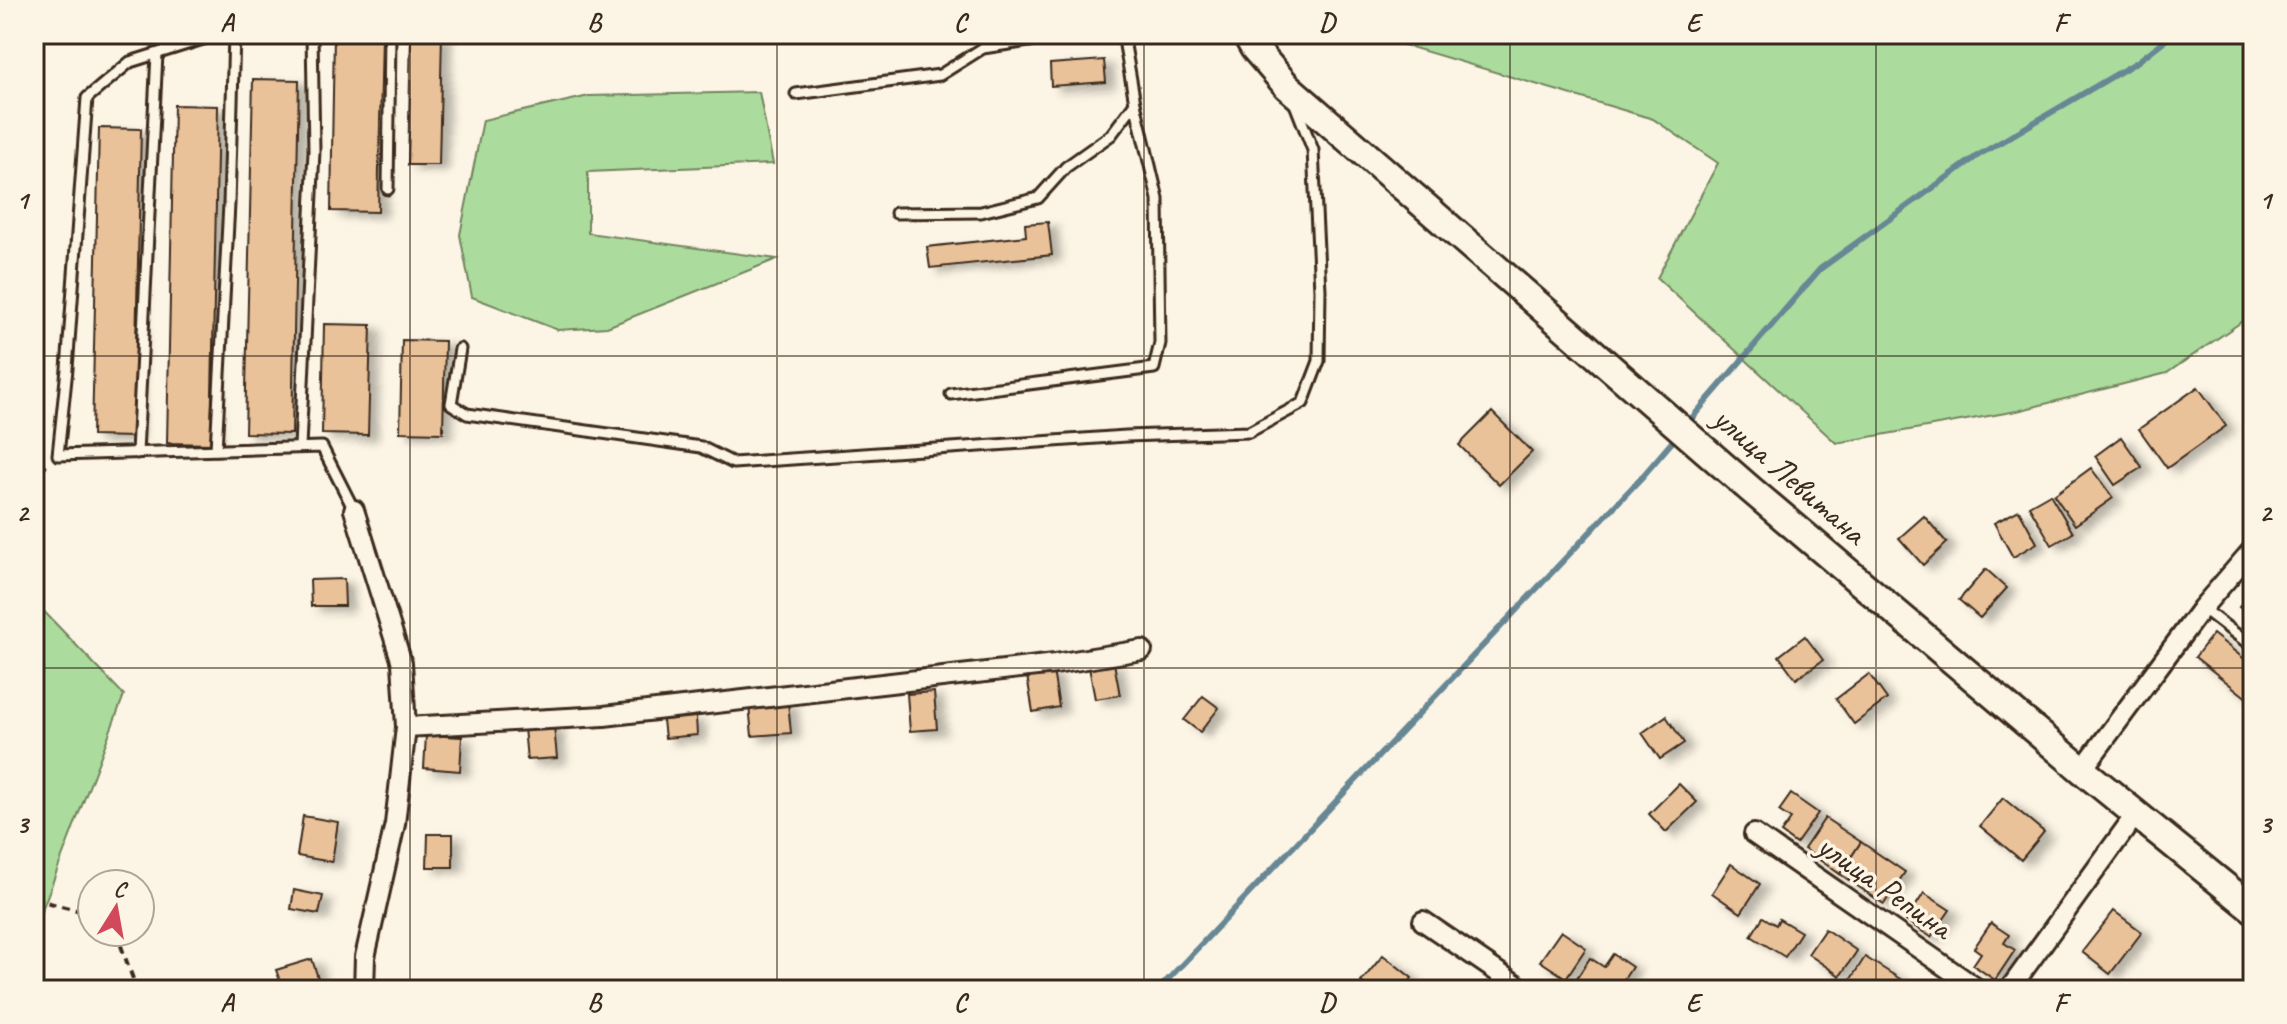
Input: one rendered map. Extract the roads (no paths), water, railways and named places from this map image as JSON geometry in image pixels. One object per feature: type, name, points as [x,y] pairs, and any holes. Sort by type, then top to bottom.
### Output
[{"type":"main road","name":"улица Левитана","points":[[1246,34],[1287,86],[1628,383],[2082,770],[2253,909]]},
{"type":"street","points":[[354,510],[402,663],[406,727],[395,824],[365,957],[364,990]]},
{"type":"street","points":[[2082,770],[2202,608],[2253,549]]},
{"type":"street","points":[[406,727],[604,716],[1041,666],[1142,650]]},
{"type":"street","points":[[2009,990],[2136,814]]},
{"type":"street","name":"улица Репина","points":[[1754,834],[1979,990]]},
{"type":"street","points":[[1423,921],[1524,990]]},
{"type":"lane","points":[[219,34],[130,62],[87,98],[58,455],[322,447],[354,510]]},
{"type":"lane","points":[[216,450],[234,34]]},
{"type":"lane","points":[[300,447],[314,151],[312,34]]},
{"type":"lane","points":[[388,189],[390,34]]},
{"type":"lane","points":[[796,94],[940,75],[983,48],[1075,34]]},
{"type":"lane","points":[[951,394],[1154,368],[1160,343],[1158,199],[1135,103],[1123,34]]},
{"type":"lane","points":[[137,453],[157,54]]},
{"type":"lane","points":[[460,349],[451,404],[467,414],[701,447],[733,463],[1126,436],[1249,432],[1303,403],[1319,361],[1320,290],[1313,150],[1287,86]]},
{"type":"lane","points":[[896,213],[981,212],[1038,198],[1066,167],[1111,135],[1135,103]]},
{"type":"lane","points":[[2202,608],[2253,647]]},
{"type":"waterway","points":[[1685,426],[1820,269],[1977,156],[2137,62],[2173,34]]},
{"type":"waterway","points":[[1158,990],[1642,477],[1678,435]]}]
